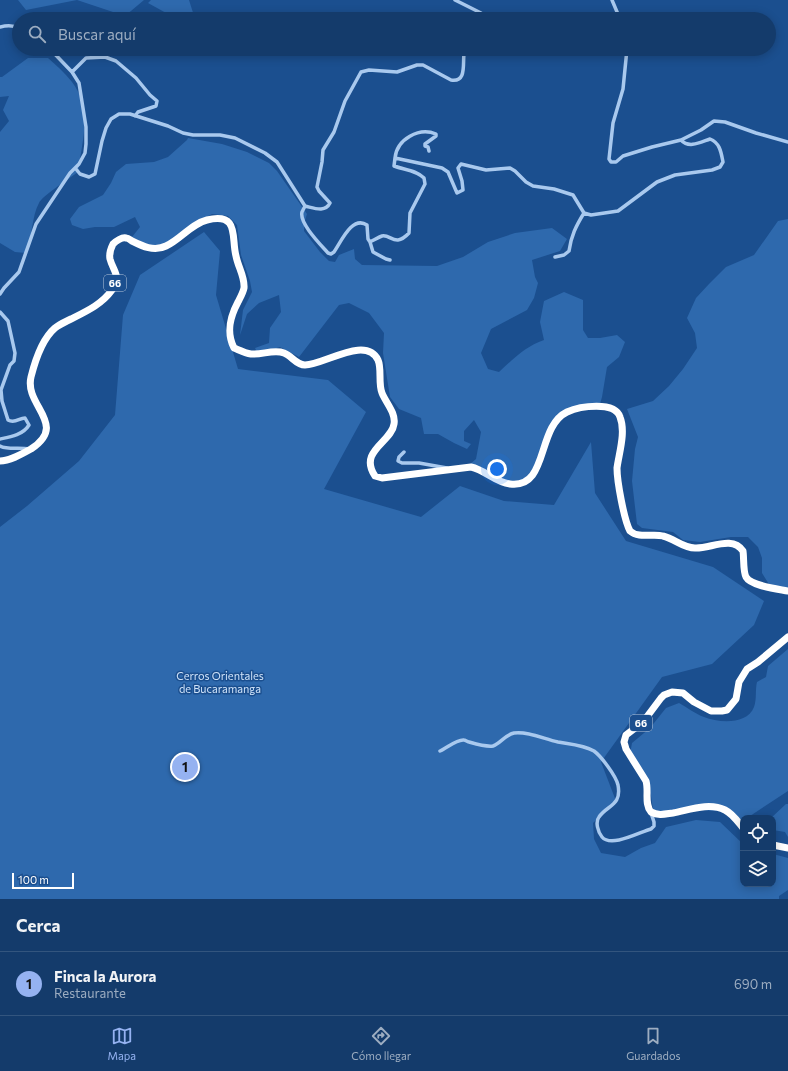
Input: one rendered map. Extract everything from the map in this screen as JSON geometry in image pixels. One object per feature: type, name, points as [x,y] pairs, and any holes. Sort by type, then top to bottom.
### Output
[{"type":"highway","name":"66","points":[[0,461],[14,457],[30,449],[41,441],[46,432],[46,423],[32,393],[31,386],[32,375],[40,349],[48,334],[54,328],[95,307],[112,290],[115,285],[117,275],[110,258],[113,244],[123,238],[127,238],[144,247],[161,248],[171,243],[199,223],[218,218],[228,222],[233,230],[235,254],[244,283],[243,292],[232,315],[229,326],[230,341],[234,348],[252,354],[283,352],[304,365],[352,351],[368,351],[378,361],[382,394],[391,410],[394,424],[392,430],[377,446],[372,456],[372,472],[375,476],[382,478],[471,467],[478,468],[500,483],[511,485],[520,484],[527,481],[535,474],[544,446],[557,419],[568,412],[581,408],[596,406],[609,407],[616,410],[620,416],[622,424],[621,448],[617,469],[620,497],[626,522],[630,531],[638,535],[662,535],[687,547],[694,548],[725,543],[737,546],[743,551],[745,576],[749,580],[764,586],[788,592]]},
{"type":"highway","name":"66","points":[[649,810],[647,805],[648,786],[644,776],[626,749],[624,742],[626,735],[643,722],[664,695],[672,692],[683,693],[694,702],[710,711],[727,710],[736,699],[739,682],[747,669],[758,662],[788,637]]},
{"type":"highway","points":[[649,810],[660,815],[698,808],[716,807],[725,810],[732,815],[740,824]]},
{"type":"highway","points":[[776,846],[788,848]]},
{"type":"street","points":[[456,0],[480,12]]},
{"type":"street","points":[[612,0],[617,12]]},
{"type":"street","points":[[0,27],[12,26]]},
{"type":"street","points":[[0,294],[19,272],[36,224],[70,173],[76,169],[85,153],[86,127],[78,83],[72,72],[57,56]]},
{"type":"street","points":[[76,169],[80,174],[89,177],[95,174],[106,128],[111,120],[119,114],[130,114],[168,126],[184,134],[220,134],[235,138],[265,153],[276,162],[305,206],[323,209],[328,207],[330,203],[317,187],[323,150],[334,132],[345,101],[361,72],[369,70],[397,72],[417,65],[423,65],[455,81],[463,74],[463,56]]},
{"type":"street","points":[[626,56],[623,89],[613,123],[609,159],[611,162],[616,162],[624,156],[652,147],[681,140],[701,130],[714,121],[720,120],[756,133],[788,142]]},
{"type":"street","points":[[72,72],[86,58],[105,57],[122,65],[157,101],[156,106],[138,112],[134,116]]},
{"type":"street","points":[[370,242],[382,236],[386,236],[393,240],[398,240],[409,233],[410,213],[425,184],[424,178],[415,171],[405,170],[394,166],[395,158],[398,148],[404,140],[421,133],[428,132],[436,134],[436,136],[425,144],[428,147],[428,151]]},
{"type":"street","points":[[395,158],[442,168],[448,172],[457,193],[463,190],[458,168],[461,164],[486,170],[510,168],[533,186],[554,189],[573,195],[584,213],[591,215],[618,211],[657,182],[674,175],[712,170],[720,167],[723,162],[720,148],[716,141],[710,139],[690,145],[684,144],[681,140]]},
{"type":"street","points":[[305,206],[302,212],[302,217],[310,232],[328,253],[331,254],[334,252],[349,229],[358,222],[367,225],[368,239],[373,252],[390,260]]},
{"type":"street","points":[[555,257],[564,255],[569,251],[570,240],[575,226],[584,213]]},
{"type":"street","points":[[0,312],[8,321],[15,353],[14,360],[10,365],[1,386],[2,401],[8,420],[11,422],[25,418],[29,425],[22,433],[0,439]]},
{"type":"street","points":[[0,446],[30,449]]},
{"type":"street","points":[[404,452],[398,461],[402,464],[419,463],[452,469]]},
{"type":"street","points":[[440,751],[446,749],[456,741],[464,740],[477,744],[493,746],[507,735],[520,733],[586,748],[593,750],[604,760],[614,775],[618,786],[618,798],[611,807],[597,819],[598,828],[604,839],[610,841],[620,840],[651,829],[654,826],[654,822],[649,810]]},
{"type":"green space","points":[[18,0],[77,0],[26,10]]},
{"type":"green space","points":[[77,0],[144,0],[130,12],[113,12]]},
{"type":"green space","points":[[151,0],[189,0],[193,12],[164,12],[148,3]]},
{"type":"green space","points":[[28,58],[48,58],[72,82],[82,103],[84,126],[78,172],[39,203],[26,253],[15,252],[0,243],[0,132],[9,121],[3,110],[9,96],[0,97],[0,77]]},
{"type":"green space","points":[[188,138],[222,144],[247,152],[269,163],[277,171],[307,214],[304,223],[304,231],[329,261],[335,262],[339,255],[354,249],[355,259],[362,265],[437,266],[463,257],[488,242],[515,233],[552,228],[567,239],[560,251],[532,260],[535,277],[538,283],[534,298],[527,310],[491,329],[481,353],[488,369],[499,372],[526,349],[544,340],[540,322],[544,301],[564,292],[583,300],[583,330],[588,338],[600,338],[617,335],[625,342],[619,357],[607,367],[600,404],[558,416],[531,476],[512,484],[469,465],[476,459],[481,432],[474,420],[464,431],[464,441],[471,444],[467,449],[438,434],[424,434],[421,418],[399,409],[390,397],[383,353],[384,333],[369,313],[349,303],[339,305],[299,357],[280,347],[258,354],[255,348],[269,343],[270,328],[281,312],[279,295],[259,303],[247,314],[240,335],[243,310],[252,292],[250,281],[241,255],[237,225],[228,216],[212,214],[191,226],[166,246],[151,247],[132,237],[140,227],[135,217],[114,227],[95,227],[83,229],[72,225],[70,219],[79,207],[103,195],[116,172],[126,164],[154,162],[168,157]]},
{"type":"green space","points":[[788,219],[788,590],[770,586],[762,573],[762,558],[758,547],[748,537],[731,537],[700,542],[683,540],[673,532],[642,528],[637,524],[632,481],[635,449],[638,437],[627,409],[653,401],[669,386],[697,348],[695,333],[687,318],[696,298],[726,267],[754,255],[778,221]]},
{"type":"green space","name":"Cerros Orientales de Bucaramanga","points":[[204,232],[220,251],[216,295],[238,369],[328,380],[366,412],[324,489],[421,517],[460,486],[504,501],[554,505],[591,442],[595,493],[626,541],[713,567],[764,601],[754,625],[712,664],[662,677],[601,762],[616,801],[593,823],[594,839],[601,853],[625,857],[641,848],[655,843],[666,827],[696,820],[720,822],[740,841],[740,887],[776,887],[776,855],[788,858],[788,890],[779,896],[779,899],[0,899],[0,527],[79,461],[115,415],[123,315],[140,275]]},
{"type":"green space","points":[[788,649],[788,791],[752,815],[740,815],[740,822],[732,812],[702,810],[659,814],[653,809],[651,796],[642,772],[630,754],[632,743],[650,728],[666,708],[679,703],[697,714],[710,719],[732,721],[745,717],[754,707],[757,682],[766,677],[768,666]]},
{"type":"green space","points":[[786,804],[788,804],[788,837],[785,832],[776,830],[776,815],[774,815]]},
{"type":"place","name":"Finca la Aurora","points":[[185,767]]}]
